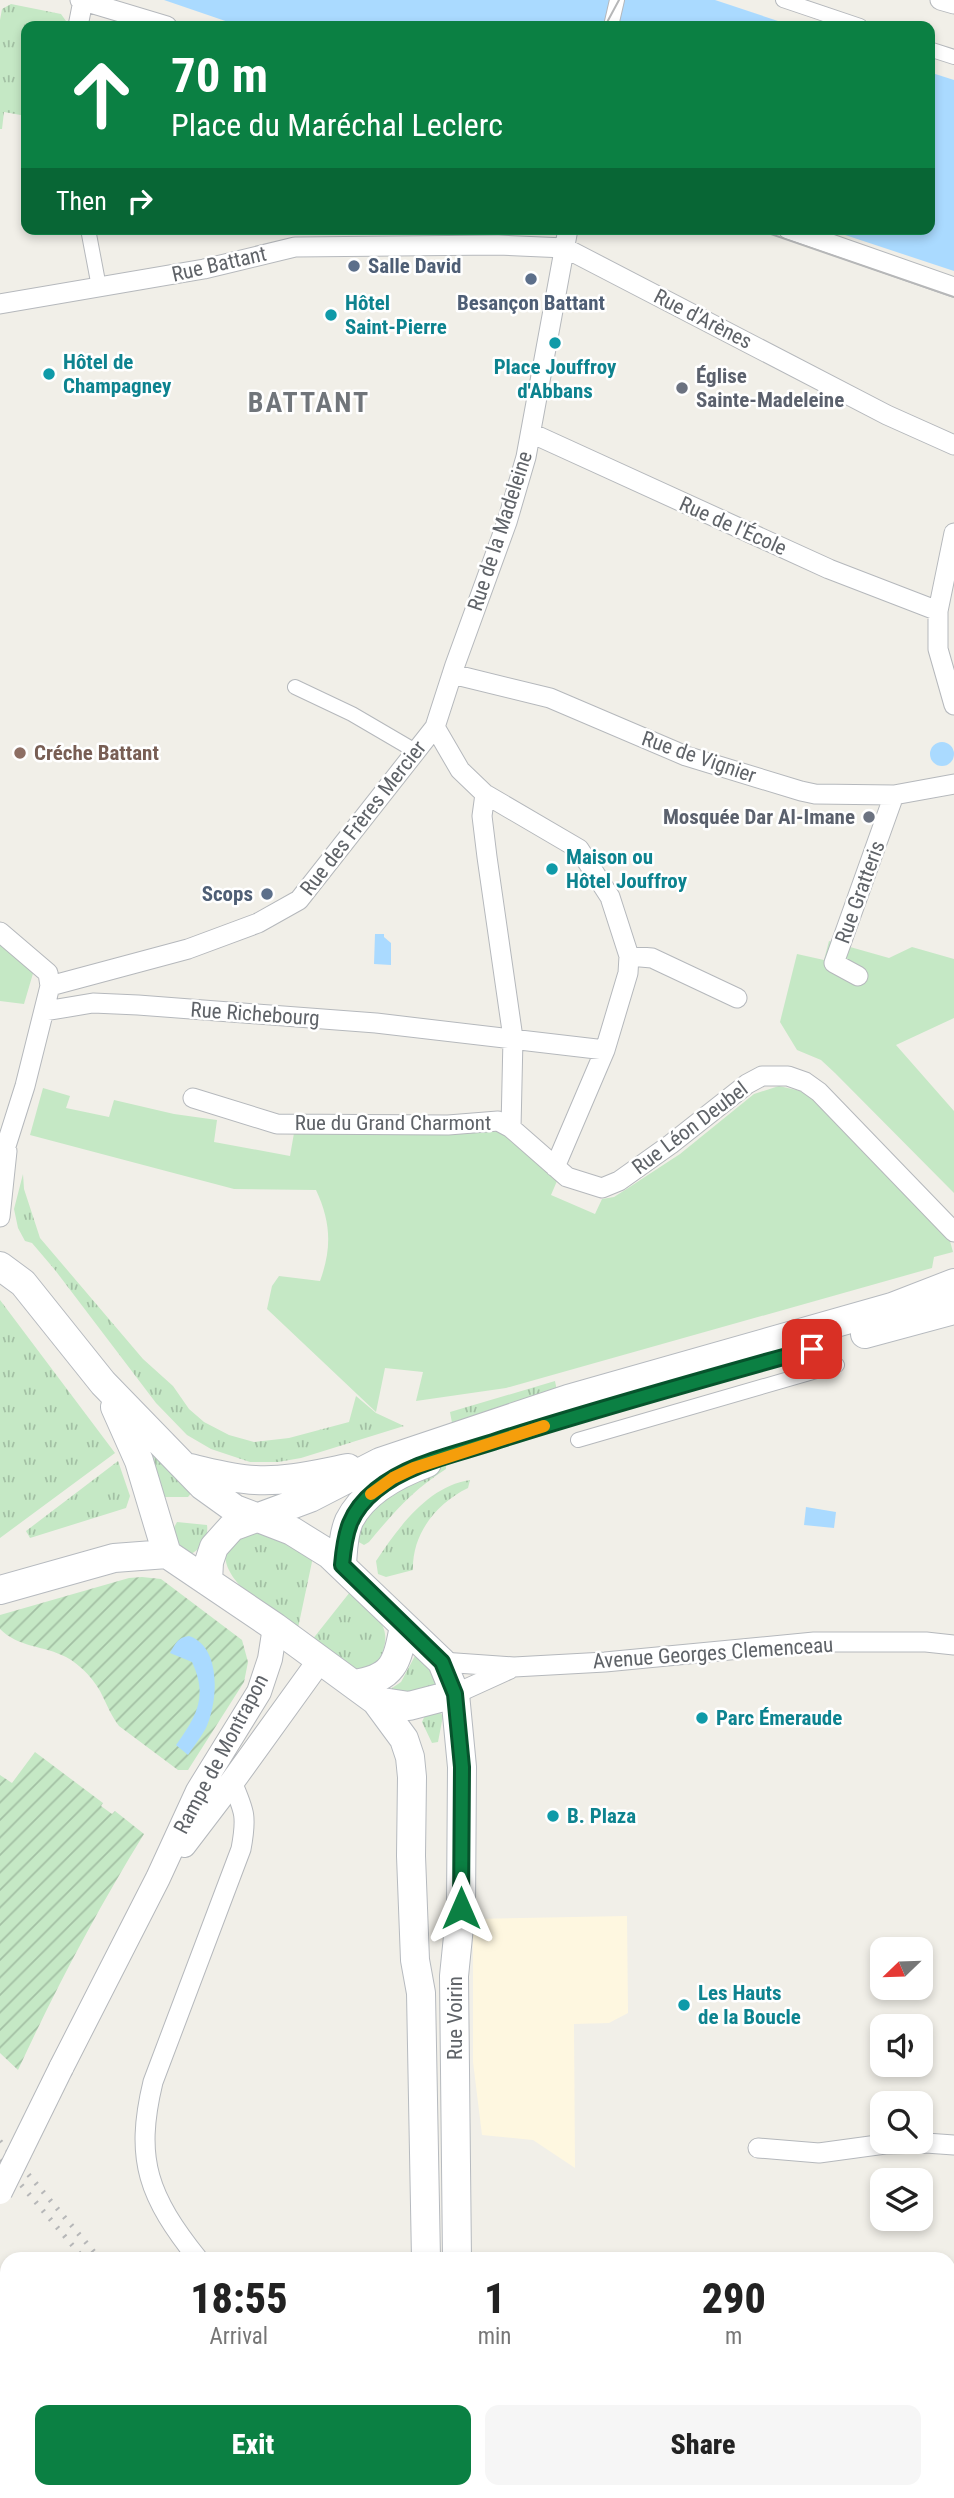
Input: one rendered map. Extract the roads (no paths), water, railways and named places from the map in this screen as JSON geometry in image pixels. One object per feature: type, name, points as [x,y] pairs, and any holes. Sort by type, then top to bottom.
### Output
[{"type":"main road","points":[[0,1266],[34,1295],[103,1383],[220,1499],[235,1509],[304,1537],[342,1565],[442,1662]]},
{"type":"main road","points":[[185,1467],[238,1479],[258,1480],[294,1478],[380,1462],[568,1399],[892,1307],[954,1283]]},
{"type":"main road","points":[[342,1565],[349,1522],[360,1505],[376,1489],[414,1468],[587,1412],[954,1310]]},
{"type":"main road","points":[[103,1383],[139,1461],[167,1554]]},
{"type":"main road","points":[[208,1581],[209,1562],[214,1547],[232,1527],[310,1498],[380,1462]]},
{"type":"main road","points":[[0,1590],[114,1558],[167,1554],[275,1627],[365,1693],[409,1706],[455,1694]]},
{"type":"main road","points":[[365,1693],[395,1661],[404,1626]]},
{"type":"main road","name":"Rue Voirin","points":[[442,1662],[455,1694],[462,1767],[461,1908],[454,1976],[457,2252]]},
{"type":"main road","name":"Rue Voirin","points":[[365,1693],[404,1740],[410,1757],[415,1960],[421,1993],[426,2252]]},
{"type":"street","points":[[79,21],[82,0],[151,21]]},
{"type":"street","points":[[612,21],[618,0]]},
{"type":"street","points":[[783,0],[845,21]]},
{"type":"street","points":[[940,0],[954,4]]},
{"type":"street","points":[[935,51],[954,57]]},
{"type":"street","points":[[89,235],[99,287]]},
{"type":"street","points":[[805,235],[954,287]]},
{"type":"street","name":"Rue Battant","points":[[0,304],[204,269],[295,247],[498,245],[566,239]]},
{"type":"street","name":"Rue de la Madeleine","points":[[435,727],[507,522],[531,433],[566,239]]},
{"type":"street","name":"Rue d'Arènes","points":[[566,239],[887,415],[954,445]]},
{"type":"street","name":"Rue de l'École","points":[[531,433],[829,569],[939,611]]},
{"type":"street","points":[[954,533],[939,611],[938,649],[948,663],[954,705]]},
{"type":"street","name":"Rue de Vignier","points":[[452,674],[550,698],[686,756],[800,791],[815,794],[894,795],[954,784]]},
{"type":"street","points":[[295,687],[352,714],[417,752]]},
{"type":"street","points":[[435,727],[460,770],[485,794],[579,849],[610,897],[629,956],[628,972],[605,1050],[555,1167]]},
{"type":"street","name":"Rue des Frères Mercier","points":[[50,986],[188,949],[258,923],[299,900],[435,727]]},
{"type":"street","name":"Rue du Grand Charmont","points":[[193,1098],[277,1124],[448,1125],[498,1121],[511,1128],[513,1038],[486,857],[482,816],[485,794]]},
{"type":"street","name":"Rue Gratteris","points":[[858,976],[834,963],[894,795]]},
{"type":"street","points":[[0,932],[48,973],[50,986],[4,1156],[0,1217]]},
{"type":"street","points":[[629,956],[652,958],[737,998]]},
{"type":"street","name":"Rue Richebourg","points":[[45,1011],[93,1003],[138,1005],[376,1023],[605,1050]]},
{"type":"street","name":"Rue Léon Deubel","points":[[511,1128],[567,1177],[602,1188],[619,1181],[671,1144],[747,1083],[762,1076],[788,1076],[805,1082],[819,1092],[954,1232]]},
{"type":"street","points":[[578,1440],[836,1365]]},
{"type":"street","name":"Rampe de Montrapon","points":[[0,2193],[158,1878],[198,1791],[265,1680],[275,1627]]},
{"type":"street","name":"Avenue Georges Clemenceau","points":[[442,1662],[514,1667],[605,1662],[814,1642],[926,1642],[954,1645]]},
{"type":"street","name":"Rampe de Montrapon","points":[[158,1878],[232,1782],[320,1660]]},
{"type":"street","name":"Avenue Georges Clemenceau","points":[[455,1694],[514,1667]]},
{"type":"street","points":[[193,2252],[164,2212],[146,2162],[144,2140],[153,2082],[241,1849],[246,1822],[243,1807],[232,1782]]},
{"type":"street","points":[[758,2148],[819,2152],[885,2144],[954,2145]]},
{"type":"water","points":[[164,0],[715,0],[778,21],[225,21]]},
{"type":"water","points":[[935,74],[954,80],[954,271],[845,235],[935,235]]},
{"type":"water","points":[[942,742],[950,746],[954,754],[950,762],[942,766],[934,762],[930,754],[934,746]]},
{"type":"water","points":[[375,934],[384,934],[391,943],[391,965],[374,964]]},
{"type":"water","points":[[806,1507],[836,1512],[834,1528],[804,1525]]},
{"type":"water","points":[[189,1636],[200,1642],[207,1651],[212,1663],[215,1690],[206,1728],[188,1755],[176,1745],[195,1715],[200,1696],[199,1685],[192,1662],[170,1653],[179,1639]]},
{"type":"tram line","points":[[608,21],[619,0]]},
{"type":"tram line","points":[[773,235],[954,297]]},
{"type":"railway","points":[[0,2141],[94,2252]]},
{"type":"railway","points":[[0,2160],[78,2252]]},
{"type":"place","name":"Salle David","points":[[354,266]]},
{"type":"place","name":"Besançon Battant","points":[[531,279]]},
{"type":"place","name":"Hôtel Saint-Pierre","points":[[331,315]]},
{"type":"place","name":"Place Jouffroy d'Abbans","points":[[555,343]]},
{"type":"place","name":"Hôtel de Champagney","points":[[49,374]]},
{"type":"place","name":"Église Sainte-Madeleine","points":[[682,388]]},
{"type":"place","name":"Créche Battant","points":[[20,753]]},
{"type":"place","name":"Mosquée Dar Al-Imane","points":[[869,817]]},
{"type":"place","name":"Maison ou Hôtel Jouffroy","points":[[552,869]]},
{"type":"place","name":"Scops","points":[[267,894]]},
{"type":"place","name":"Parc Émeraude","points":[[702,1718]]},
{"type":"place","name":"B. Plaza","points":[[553,1816]]},
{"type":"place","name":"Les Hauts de la Boucle","points":[[684,2005]]},
{"type":"district","name":"BATTANT","points":[[309,402]]}]
